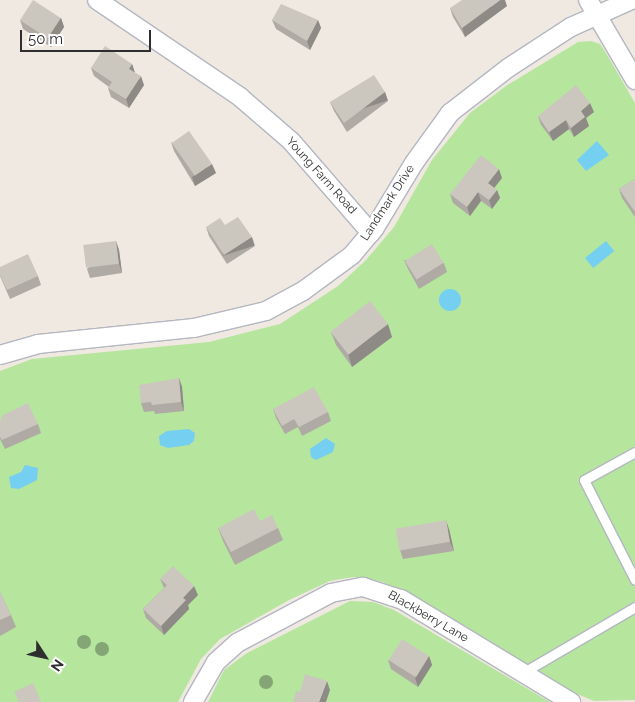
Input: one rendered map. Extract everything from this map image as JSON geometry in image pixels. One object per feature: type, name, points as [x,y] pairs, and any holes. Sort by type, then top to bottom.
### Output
[{"type":"street","name":"Young Farm Road","points":[[97,0],[240,97],[291,140],[371,233]]},
{"type":"street","points":[[588,0],[635,80]]},
{"type":"street","name":"Landmark Drive","points":[[0,355],[38,344],[190,329],[266,311],[322,279],[352,254],[371,233],[450,113],[508,68],[571,27],[631,0]]},
{"type":"street","name":"Blackberry Lane","points":[[193,702],[216,662],[237,643],[331,593],[353,587],[378,589],[401,599],[571,702]]},
{"type":"lane","points":[[635,452],[584,480],[635,580]]},
{"type":"lane","points":[[522,673],[635,608]]},
{"type":"green space","points":[[591,41],[600,44],[635,103],[635,700],[594,701],[563,688],[430,605],[383,582],[353,577],[330,581],[289,600],[220,639],[201,659],[178,702],[0,702],[0,371],[32,359],[209,342],[280,324],[338,286],[366,260],[394,227],[432,160],[470,113],[506,86],[578,42]]},
{"type":"green space","points":[[350,601],[373,602],[394,610],[550,702],[208,702],[224,670],[247,653]]},
{"type":"water","points":[[597,141],[609,155],[586,171],[577,160]]},
{"type":"water","points":[[606,241],[614,251],[593,268],[585,258]]},
{"type":"water","points":[[450,289],[460,296],[461,300],[454,310],[450,311],[440,304],[439,300],[446,290]]},
{"type":"water","points":[[189,429],[195,433],[194,441],[189,445],[168,448],[160,445],[159,436],[167,431]]},
{"type":"water","points":[[326,438],[335,444],[333,452],[316,460],[311,457],[310,449]]},
{"type":"water","points":[[25,465],[38,468],[37,480],[19,489],[11,488],[9,477],[21,472]]},
{"type":"building","points":[[33,0],[61,18],[48,38],[20,20]]},
{"type":"building","points":[[462,0],[500,0],[462,28],[450,8]]},
{"type":"building","points":[[281,4],[318,20],[307,41],[272,20]]},
{"type":"building","points":[[105,46],[132,64],[129,69],[141,76],[126,99],[108,88],[112,82],[91,68]]},
{"type":"building","points":[[374,75],[385,92],[344,123],[330,102]]},
{"type":"building","points":[[576,85],[590,103],[581,111],[585,117],[571,128],[566,120],[549,132],[538,116]]},
{"type":"building","points":[[189,131],[212,164],[195,176],[172,143]]},
{"type":"building","points":[[481,155],[499,169],[488,183],[497,190],[489,200],[478,192],[467,207],[450,194]]},
{"type":"building","points":[[635,179],[635,212],[619,189]]},
{"type":"building","points":[[238,217],[252,237],[224,255],[206,227],[220,218],[225,225]]},
{"type":"building","points":[[116,241],[119,264],[86,268],[83,245]]},
{"type":"building","points":[[432,244],[444,263],[417,280],[405,261]]},
{"type":"building","points":[[28,254],[38,276],[7,290],[0,275],[0,267]]},
{"type":"building","points":[[370,301],[388,324],[348,355],[331,332]]},
{"type":"building","points":[[179,378],[181,402],[152,405],[151,402],[141,403],[139,385]]},
{"type":"building","points":[[314,387],[328,412],[299,427],[294,419],[282,426],[273,409]]},
{"type":"building","points":[[28,403],[38,424],[2,440],[0,437],[1,416]]},
{"type":"building","points":[[254,509],[260,521],[272,515],[278,528],[231,552],[218,528]]},
{"type":"building","points":[[446,520],[450,542],[400,551],[396,529]]},
{"type":"building","points":[[173,566],[194,586],[183,598],[186,600],[161,626],[143,609],[167,585],[160,579]]},
{"type":"building","points":[[0,592],[11,615],[0,620]]},
{"type":"building","points":[[402,639],[429,656],[416,677],[389,660]]},
{"type":"building","points":[[305,674],[327,681],[319,702],[293,702],[296,691],[300,692]]},
{"type":"building","points":[[33,683],[41,702],[19,702],[14,692]]}]
